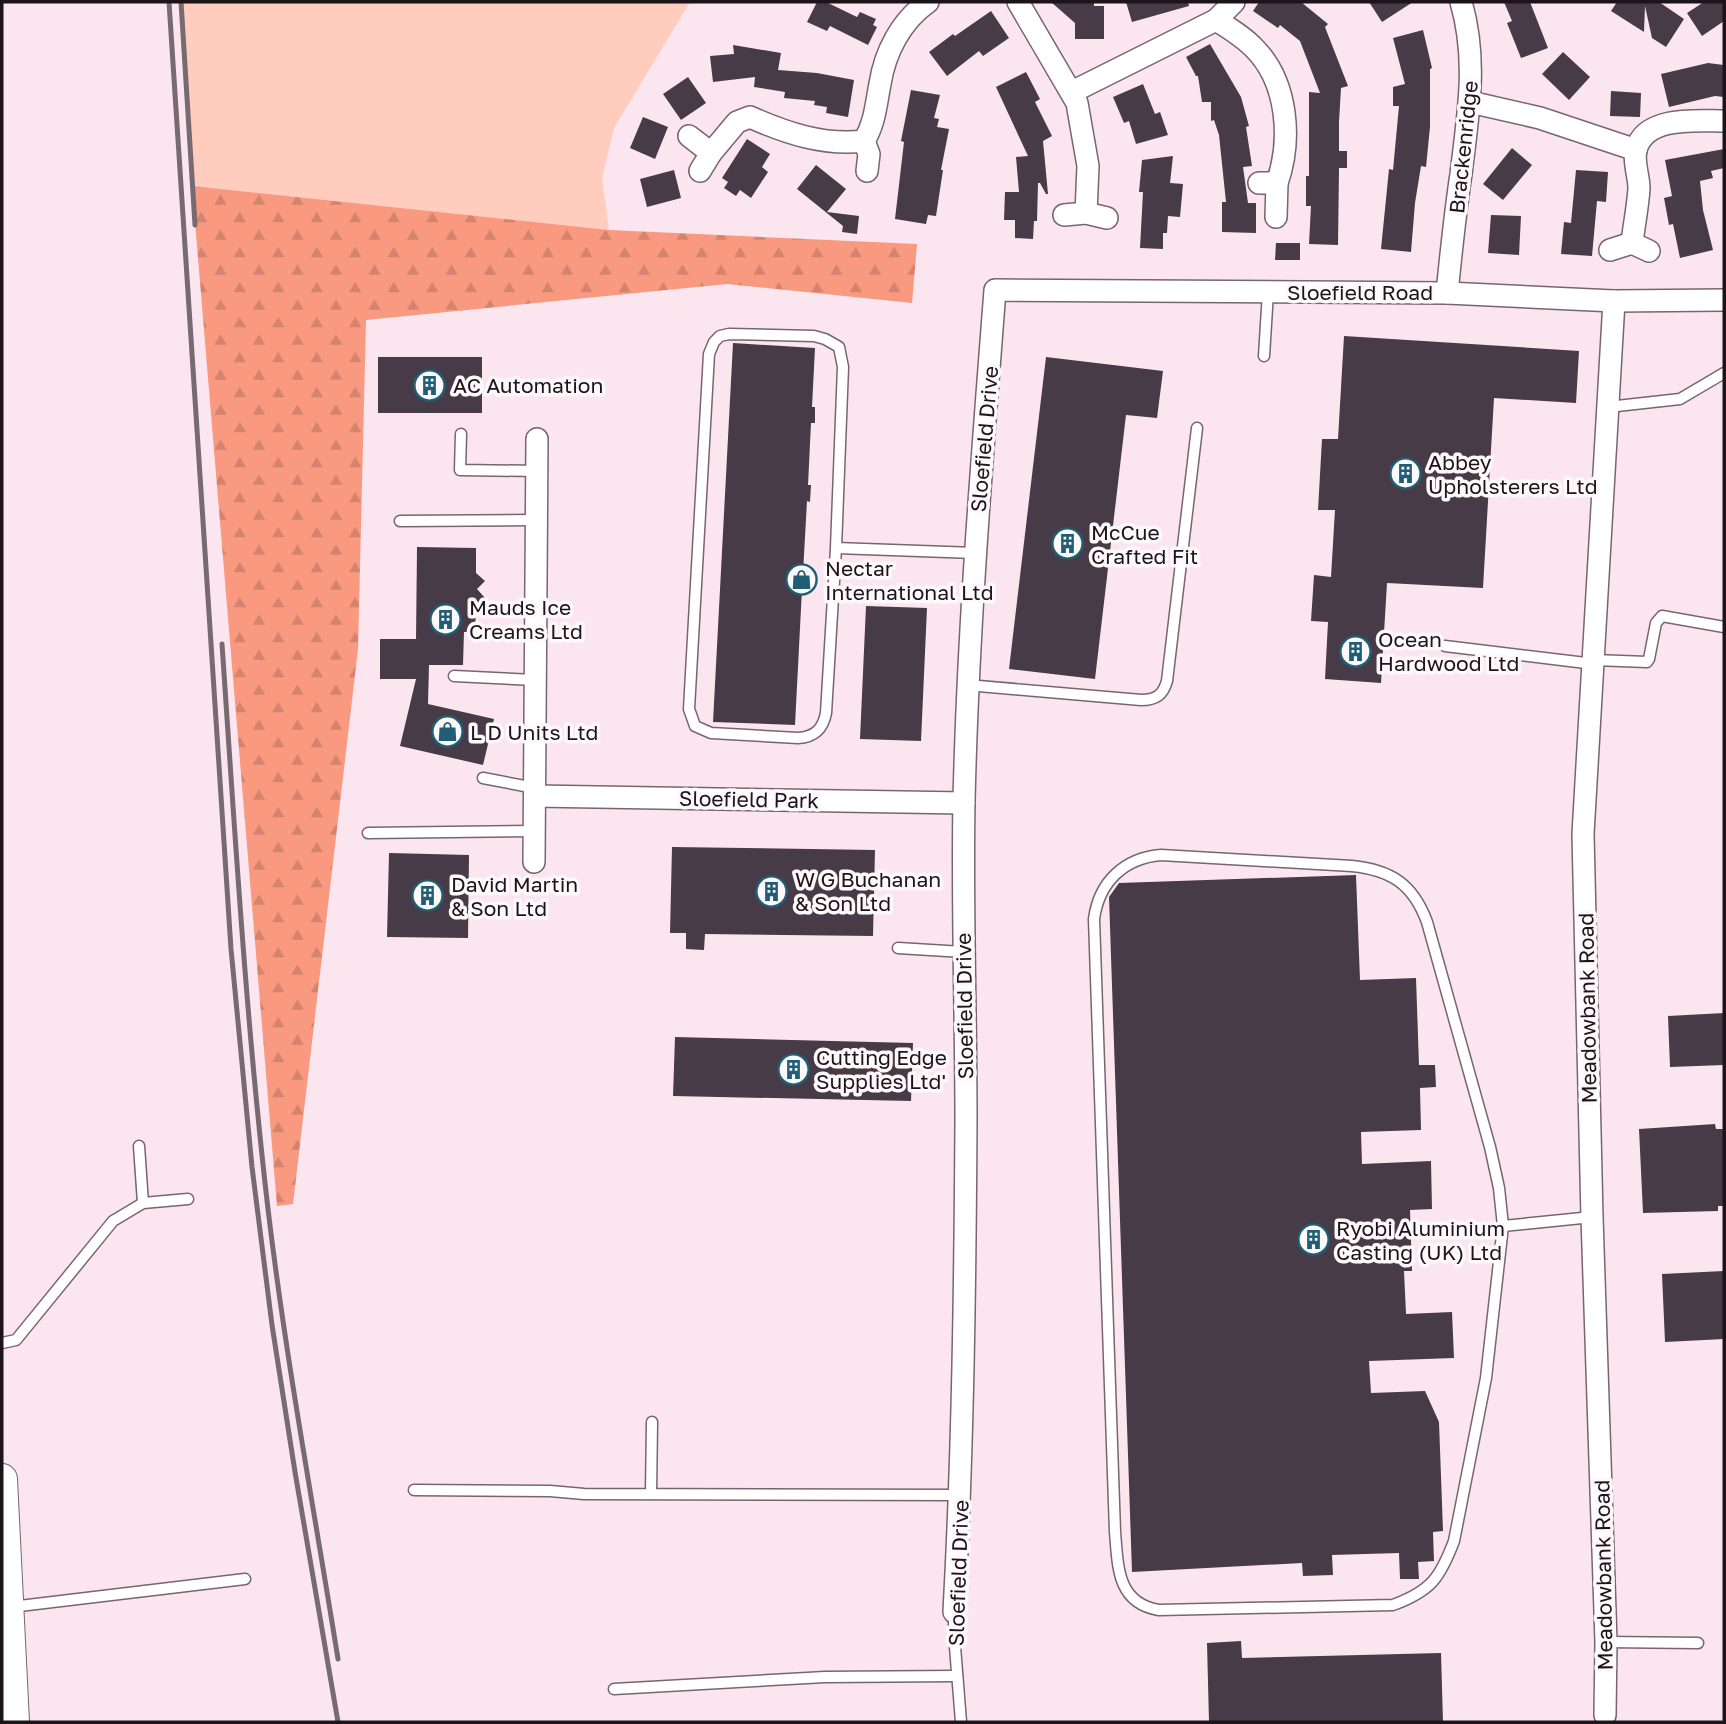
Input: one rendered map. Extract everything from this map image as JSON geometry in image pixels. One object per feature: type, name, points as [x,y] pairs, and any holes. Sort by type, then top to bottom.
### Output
[{"type":"main road","points":[[2,1479],[9,1607],[10,1710]]},
{"type":"street","points":[[1018,2],[1072,92],[1080,115],[1097,216],[1064,215]]},
{"type":"street","points":[[1072,92],[1216,20],[1234,2]]},
{"type":"street","name":"Brackenridge","points":[[1447,293],[1472,69],[1469,35],[1461,2]]},
{"type":"street","points":[[867,171],[869,154],[864,141],[873,122],[880,82],[889,52],[914,5]]},
{"type":"street","points":[[1216,20],[1255,49],[1268,67],[1278,91],[1285,127],[1284,162],[1268,183],[1276,217]]},
{"type":"street","points":[[1470,102],[1540,118],[1636,150]]},
{"type":"street","points":[[689,135],[706,162],[737,122],[750,117],[775,129],[806,138],[850,143],[864,141]]},
{"type":"street","points":[[1610,250],[1640,247],[1636,150],[1647,134],[1663,125],[1682,121],[1724,121]]},
{"type":"street","name":"Sloefield Road","points":[[995,290],[1447,293],[1614,301],[1724,300]]},
{"type":"street","name":"Sloefield Drive","points":[[954,1612],[961,1495],[966,1119],[963,952],[967,685],[995,290]]},
{"type":"street","name":"Meadowbank Road","points":[[1605,1719],[1606,1642],[1583,834],[1614,301]]},
{"type":"street","points":[[534,862],[537,439]]},
{"type":"street","name":"Sloefield Park","points":[[535,792],[964,803]]},
{"type":"lane","points":[[1264,356],[1268,292]]},
{"type":"lane","points":[[736,333],[814,337],[825,339],[839,347],[843,367],[836,548],[826,713],[819,730],[810,737],[798,738],[711,733],[695,726],[689,709],[709,354],[720,336],[736,333]]},
{"type":"lane","points":[[1608,407],[1680,399],[1724,373]]},
{"type":"lane","points":[[967,685],[1141,700],[1153,699],[1164,691],[1197,428]]},
{"type":"lane","points":[[461,434],[460,470],[537,471]]},
{"type":"lane","points":[[400,521],[536,520]]},
{"type":"lane","points":[[836,548],[975,553]]},
{"type":"lane","points":[[1445,646],[1594,662],[1647,662],[1650,659],[1656,621],[1662,616],[1724,627]]},
{"type":"lane","points":[[454,676],[535,680]]},
{"type":"lane","points":[[483,778],[535,792]]},
{"type":"lane","points":[[368,833],[534,831]]},
{"type":"lane","points":[[1161,855],[1363,867],[1391,876],[1406,886],[1427,922],[1490,1147],[1499,1188],[1503,1226],[1486,1378],[1454,1541],[1447,1559],[1428,1587],[1417,1596],[1393,1605],[1168,1611],[1149,1608],[1130,1596],[1121,1579],[1115,1532],[1093,929],[1095,910],[1101,894],[1116,872],[1135,860],[1161,855]]},
{"type":"lane","points":[[898,948],[963,952]]},
{"type":"lane","points":[[139,1146],[143,1203]]},
{"type":"lane","points":[[2,1343],[16,1340],[113,1221],[143,1203],[188,1199]]},
{"type":"lane","points":[[1503,1226],[1592,1217]]},
{"type":"lane","points":[[651,1493],[652,1422]]},
{"type":"lane","points":[[414,1490],[961,1495]]},
{"type":"lane","points":[[9,1607],[246,1580]]},
{"type":"lane","name":"Sloefield Drive","points":[[954,1612],[961,1722]]},
{"type":"lane","points":[[1606,1642],[1698,1643]]},
{"type":"lane","points":[[614,1689],[825,1677],[957,1676]]},
{"type":"shaded area","points":[[181,2],[690,2],[614,128],[602,178],[609,230],[192,186]]},
{"type":"green space","points":[[192,186],[609,230],[917,244],[912,303],[727,284],[366,320],[358,649],[293,1204],[277,1206]]},
{"type":"building","points":[[817,2],[826,2],[857,17],[860,12],[876,19],[873,25],[877,27],[868,45],[830,26],[827,31],[807,22]]},
{"type":"building","points":[[1051,2],[1094,2],[1094,6],[1104,6],[1104,39],[1075,39],[1075,23]]},
{"type":"building","points":[[1126,2],[1188,2],[1189,6],[1132,22]]},
{"type":"building","points":[[1259,2],[1301,2],[1328,24],[1325,27],[1348,86],[1341,88],[1339,151],[1347,151],[1347,168],[1339,168],[1338,245],[1309,244],[1311,206],[1306,206],[1306,176],[1309,176],[1309,92],[1320,93],[1300,41],[1280,25],[1278,28],[1253,11]]},
{"type":"building","points":[[1369,2],[1413,2],[1382,22]]},
{"type":"building","points":[[1504,2],[1530,2],[1548,48],[1521,58],[1507,23],[1512,21]]},
{"type":"building","points":[[1617,2],[1659,2],[1684,19],[1666,47],[1652,38],[1645,6],[1644,32],[1611,11]]},
{"type":"building","points":[[1704,2],[1724,2],[1724,21],[1702,36],[1687,13]]},
{"type":"building","points":[[991,11],[1009,38],[983,56],[979,51],[947,76],[929,52]]},
{"type":"building","points":[[1423,30],[1432,68],[1430,127],[1426,167],[1421,166],[1415,203],[1411,252],[1381,249],[1399,106],[1393,106],[1393,87],[1405,84],[1393,38]]},
{"type":"building","points":[[1210,44],[1241,97],[1249,126],[1246,127],[1252,166],[1243,167],[1248,203],[1256,203],[1256,233],[1222,232],[1222,202],[1226,202],[1219,135],[1214,120],[1211,121],[1211,102],[1202,102],[1198,76],[1186,57]]},
{"type":"building","points":[[733,45],[781,53],[778,70],[817,73],[854,80],[848,117],[826,113],[827,107],[814,105],[815,101],[784,98],[785,92],[754,87],[755,77],[713,82],[710,56],[734,54]]},
{"type":"building","points":[[1563,52],[1590,77],[1569,100],[1542,74]]},
{"type":"building","points":[[1708,63],[1724,65],[1724,97],[1715,96],[1669,107],[1661,74]]},
{"type":"building","points":[[1026,72],[1040,99],[1035,102],[1052,136],[1043,141],[1048,194],[1038,183],[1037,221],[1034,221],[1033,239],[1015,238],[1015,220],[1004,220],[1005,192],[1019,192],[1016,157],[1028,156],[996,87]]},
{"type":"building","points":[[688,77],[706,103],[681,120],[663,94]]},
{"type":"building","points":[[1143,84],[1155,114],[1160,112],[1168,135],[1136,144],[1129,121],[1124,123],[1113,97]]},
{"type":"building","points":[[911,90],[940,95],[934,118],[939,119],[937,127],[949,129],[936,216],[928,215],[926,224],[895,219],[904,142],[901,141]]},
{"type":"building","points":[[1611,91],[1641,93],[1640,117],[1610,116]]},
{"type":"building","points":[[643,117],[668,127],[655,159],[630,148]]},
{"type":"building","points":[[747,139],[770,154],[762,167],[768,172],[751,198],[740,190],[736,196],[724,188],[728,182],[722,178]]},
{"type":"building","points":[[1512,148],[1532,165],[1503,200],[1483,184]]},
{"type":"building","points":[[1724,149],[1724,168],[1711,171],[1713,178],[1700,181],[1703,210],[1713,250],[1680,258],[1673,224],[1669,225],[1664,198],[1672,196],[1665,160]]},
{"type":"building","points":[[1173,156],[1170,183],[1183,184],[1180,217],[1168,216],[1167,233],[1163,233],[1163,249],[1140,248],[1143,192],[1139,192],[1142,160]]},
{"type":"building","points":[[816,165],[846,189],[827,212],[859,216],[857,234],[842,232],[843,226],[797,189]]},
{"type":"building","points":[[674,170],[681,198],[647,207],[640,179]]},
{"type":"building","points":[[1576,170],[1608,172],[1606,202],[1597,201],[1592,256],[1561,254],[1564,222],[1571,223]]},
{"type":"building","points":[[1491,215],[1521,216],[1519,255],[1488,253]]},
{"type":"building","points":[[1276,243],[1300,243],[1300,260],[1275,260]]},
{"type":"building","name":"Abbey Upholsterers Ltd","points":[[1344,336],[1579,351],[1576,403],[1494,398],[1483,588],[1387,583],[1381,683],[1325,679],[1328,622],[1311,621],[1314,575],[1331,577],[1335,510],[1318,510],[1322,439],[1338,439]]},
{"type":"building","points":[[733,343],[815,348],[812,407],[815,407],[815,423],[811,423],[808,485],[811,485],[810,502],[807,501],[803,573],[806,573],[805,589],[802,589],[795,725],[713,722]]},
{"type":"building","name":"AC Automation","points":[[378,357],[482,357],[482,413],[378,413]]},
{"type":"building","name":"McCue Crafted Fit","points":[[1046,357],[1163,371],[1157,418],[1126,415],[1095,679],[1009,669]]},
{"type":"building","name":"Mauds Ice Creams Ltd","points":[[417,547],[476,548],[476,573],[485,581],[477,589],[485,598],[476,606],[475,632],[464,632],[463,665],[429,665],[428,704],[494,719],[483,765],[400,746],[416,679],[380,679],[380,639],[416,639]]},
{"type":"building","points":[[866,606],[927,608],[921,741],[860,739]]},
{"type":"building","name":"W G Buchanan & Son Ltd","points":[[672,847],[875,850],[873,936],[705,934],[704,950],[686,949],[686,933],[670,933]]},
{"type":"building","name":"David Martin & Son Ltd","points":[[389,853],[469,855],[468,938],[387,937]]},
{"type":"building","name":"Ryobi Aluminium Casting (UK) Ltd","points":[[1356,875],[1360,980],[1416,978],[1419,1065],[1435,1065],[1436,1087],[1420,1088],[1421,1130],[1361,1132],[1362,1164],[1431,1161],[1432,1209],[1410,1210],[1412,1271],[1404,1271],[1406,1314],[1452,1312],[1454,1358],[1369,1361],[1371,1393],[1425,1391],[1439,1422],[1443,1531],[1433,1532],[1434,1561],[1418,1562],[1419,1579],[1400,1579],[1399,1553],[1332,1555],[1333,1575],[1303,1576],[1302,1563],[1132,1572],[1109,897],[1119,883]]},
{"type":"building","points":[[1724,1013],[1724,1065],[1670,1067],[1668,1016]]},
{"type":"building","name":"Cutting Edge Supplies Ltd'","points":[[675,1037],[913,1043],[911,1101],[673,1096]]},
{"type":"building","points":[[1715,1124],[1716,1129],[1724,1129],[1724,1206],[1718,1206],[1718,1211],[1643,1213],[1639,1129]]},
{"type":"building","points":[[1724,1271],[1724,1339],[1665,1342],[1662,1274]]},
{"type":"building","points":[[1241,1641],[1242,1658],[1441,1653],[1443,1722],[1209,1722],[1207,1643]]},
{"type":"railway","points":[[169,2],[231,949],[252,1167],[272,1325],[338,1722]]},
{"type":"railway","points":[[181,2],[195,225]]},
{"type":"railway","points":[[222,644],[247,997],[268,1209],[292,1378],[338,1659]]},
{"type":"place","name":"AC Automation","points":[[430,385]]},
{"type":"place","name":"Abbey Upholsterers Ltd","points":[[1405,474]]},
{"type":"place","name":"McCue Crafted Fit","points":[[1068,544]]},
{"type":"place","name":"Nectar International Ltd","points":[[802,580]]},
{"type":"place","name":"Mauds Ice Creams Ltd","points":[[446,619]]},
{"type":"place","name":"Ocean Hardwood Ltd","points":[[1355,651]]},
{"type":"place","name":"L D Units Ltd","points":[[447,732]]},
{"type":"place","name":"W G Buchanan & Son Ltd","points":[[772,891]]},
{"type":"place","name":"David Martin & Son Ltd","points":[[428,896]]},
{"type":"place","name":"Cutting Edge Supplies Ltd'","points":[[793,1069]]},
{"type":"place","name":"Ryobi Aluminium Casting (UK) Ltd","points":[[1313,1240]]}]
